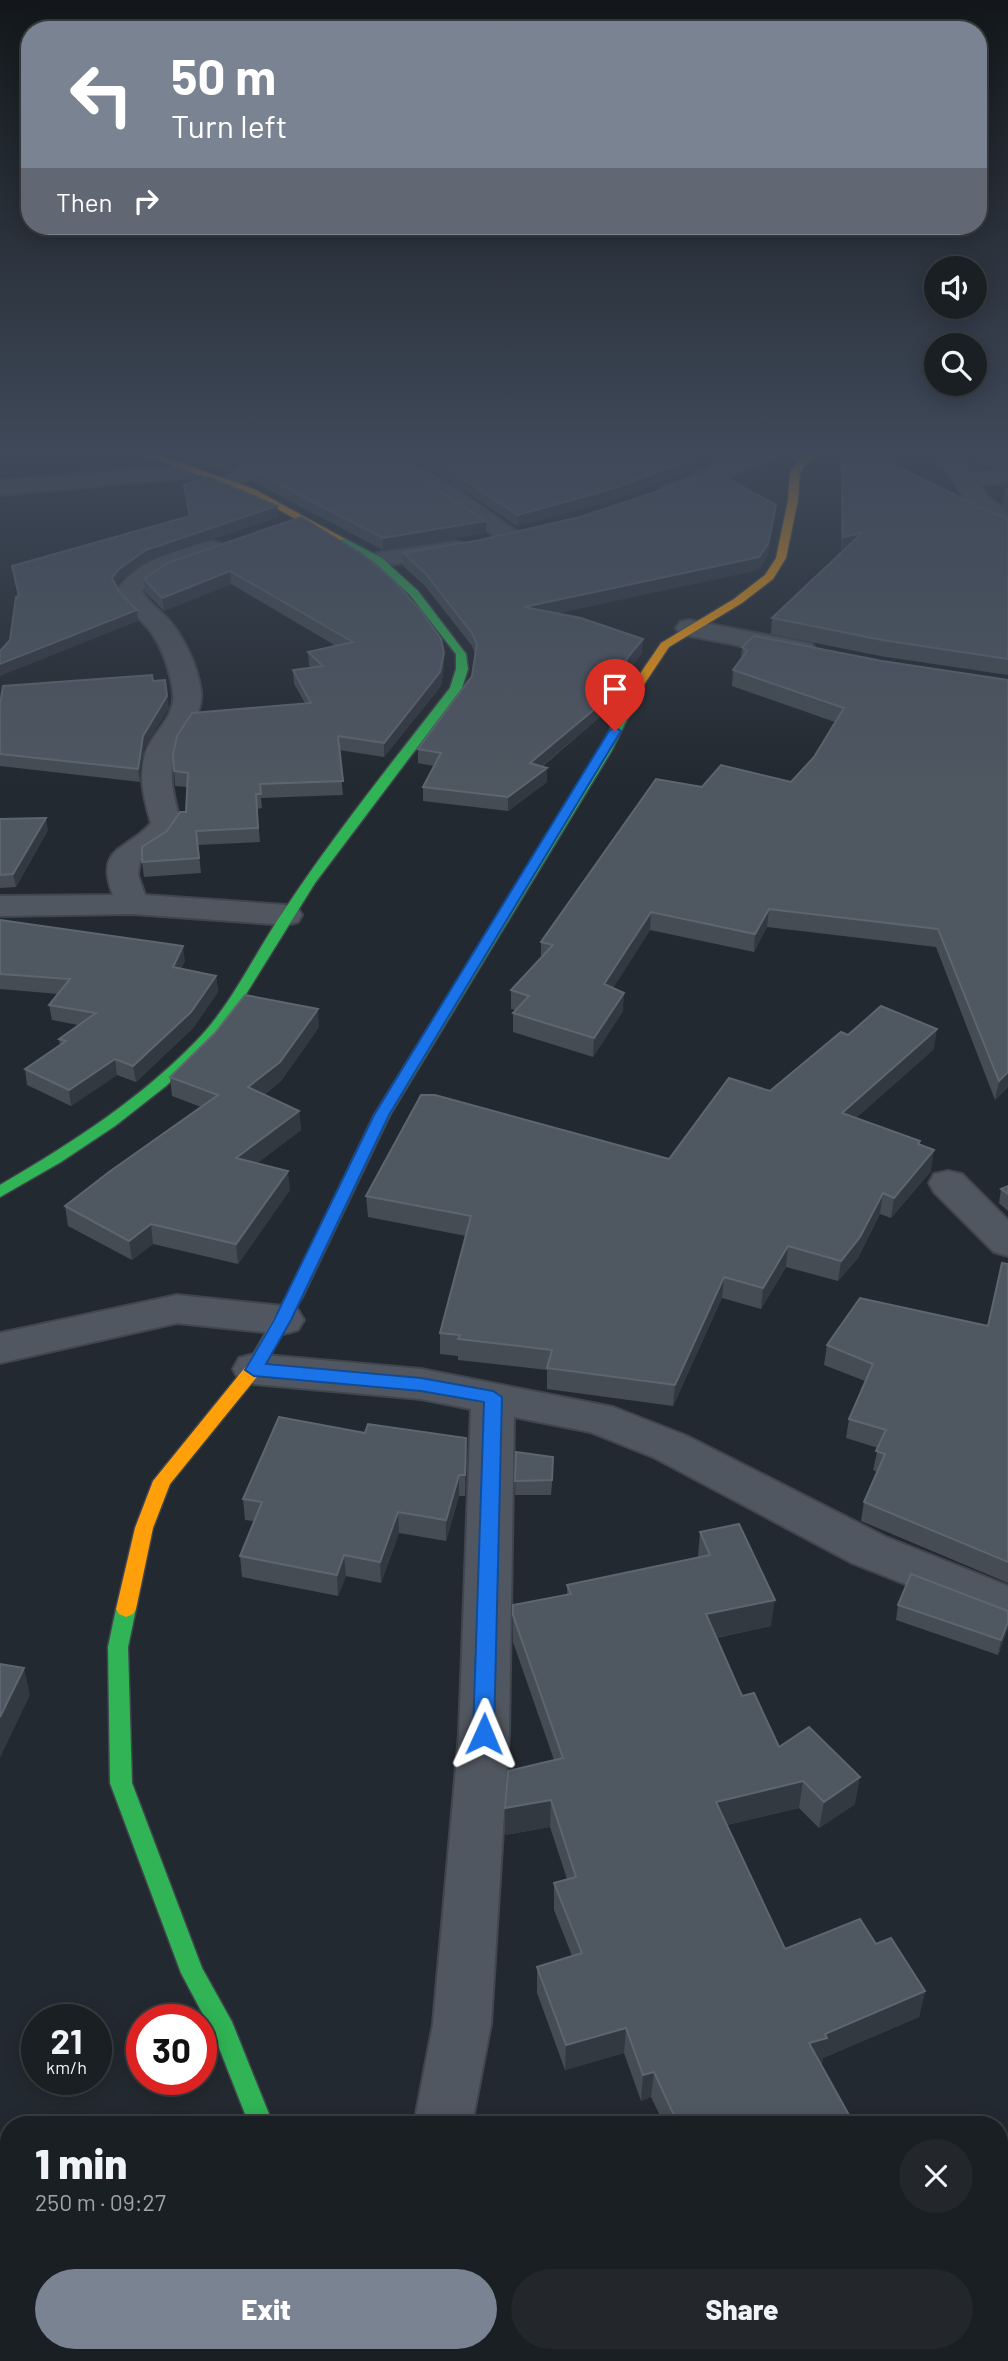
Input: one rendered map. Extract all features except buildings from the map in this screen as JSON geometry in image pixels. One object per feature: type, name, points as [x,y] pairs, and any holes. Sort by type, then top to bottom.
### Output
[{"type":"street","points":[[132,904],[122,871],[125,859],[163,831],[166,823],[156,774],[163,746],[185,715],[188,705],[179,666],[163,629],[134,604],[129,591],[141,578],[171,563]]},
{"type":"street","points":[[0,1192],[120,1115],[207,1037],[243,989],[286,915],[366,802],[456,688],[461,654],[414,593],[381,563]]},
{"type":"street","points":[[258,2116],[224,2030],[192,1973],[121,1783],[118,1647],[144,1528],[162,1481],[254,1370],[283,1320],[382,1115],[472,964],[606,750],[644,672],[665,645],[738,601],[769,577],[778,563]]},
{"type":"street","points":[[690,628],[827,655]]},
{"type":"street","points":[[0,906],[132,904],[286,915]]},
{"type":"street","points":[[948,1183],[1008,1243]]},
{"type":"street","points":[[0,1348],[177,1309],[283,1320]]},
{"type":"street","points":[[254,1370],[421,1384],[598,1418],[631,1430],[869,1550],[1008,1606]]},
{"type":"street","points":[[445,2116],[462,2024],[484,1734],[493,1397]]},
{"type":"traffic: fast","points":[[0,1192],[56,1159],[136,1104],[207,1038],[231,1007],[280,925],[311,881],[456,688],[462,669],[461,654],[414,593],[381,563]]},
{"type":"traffic: fast","points":[[296,1294],[382,1115],[606,750],[637,687]]},
{"type":"traffic: fast","points":[[126,1609],[118,1647],[121,1783],[192,1973],[224,2030],[258,2116]]},
{"type":"traffic: slow","points":[[637,687],[665,645],[738,601],[769,577],[778,563]]},
{"type":"traffic: slow","points":[[126,1609],[144,1528],[162,1481],[254,1369],[296,1294]]},
{"type":"route","points":[[484,1734],[493,1397],[421,1384],[254,1370],[283,1320],[382,1115],[472,964],[606,750],[615,731]]}]
